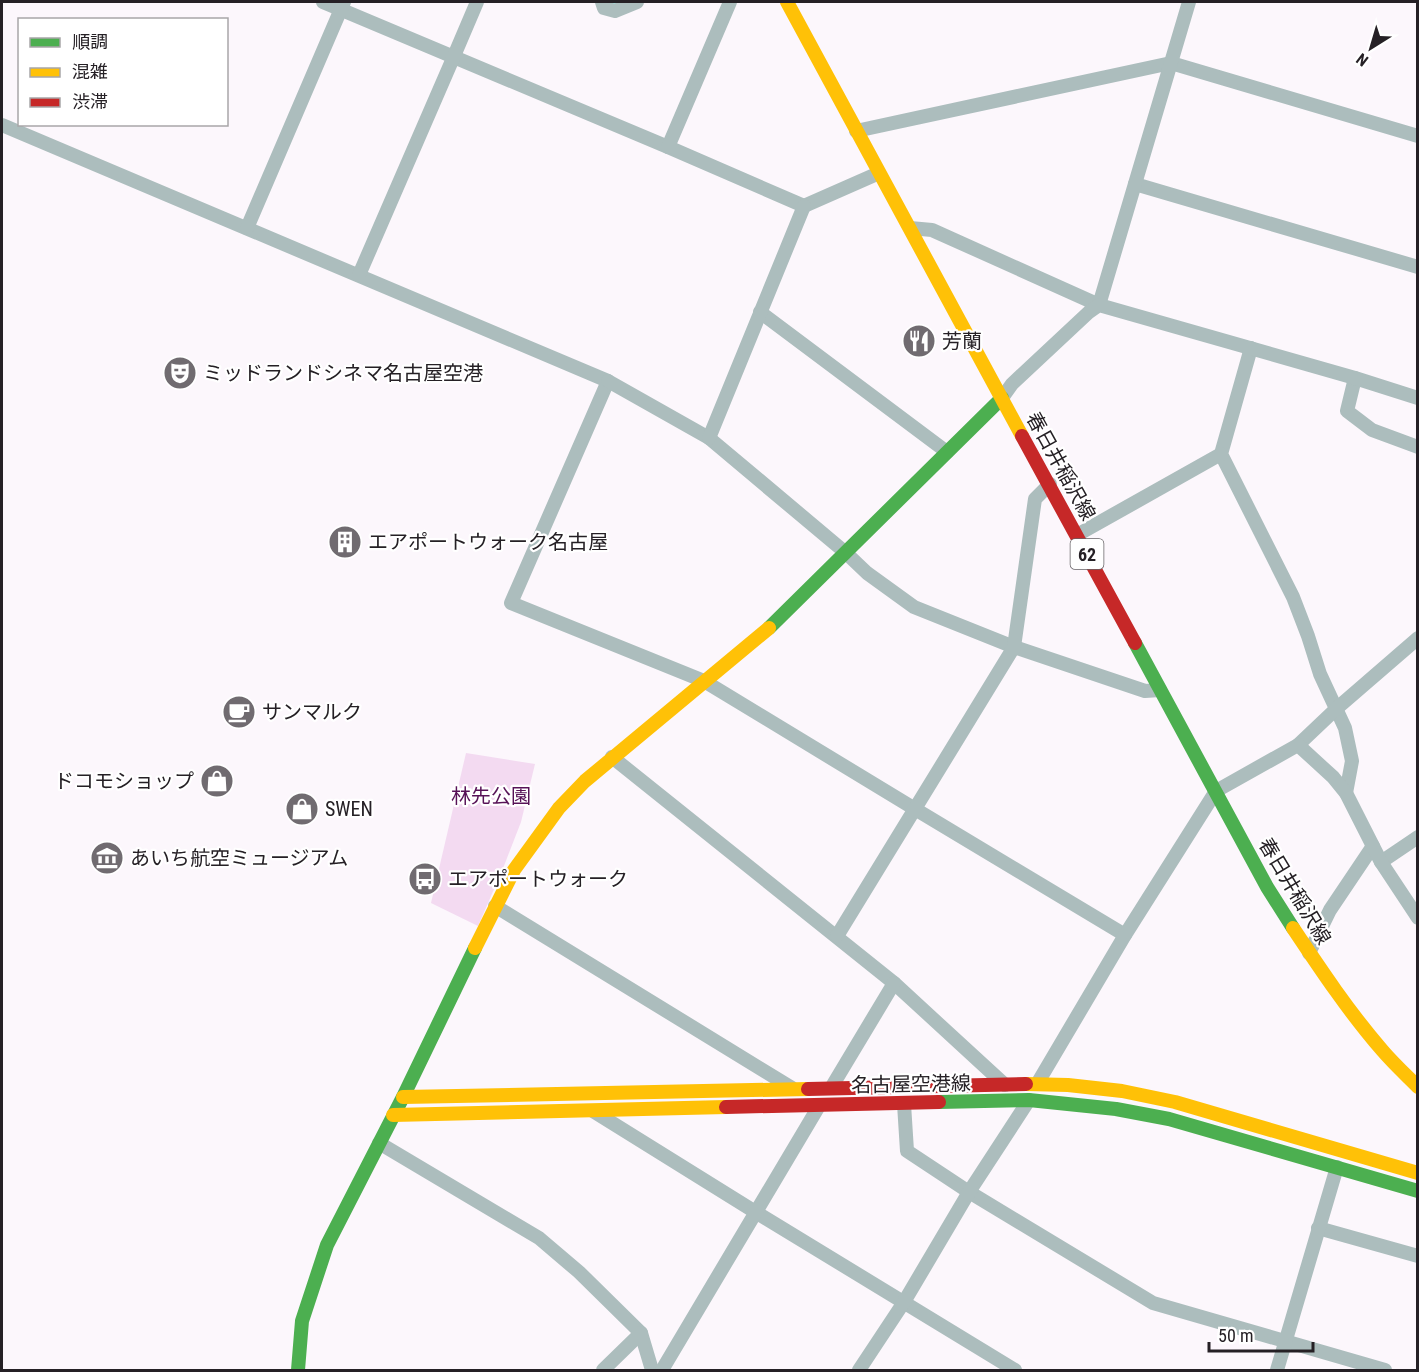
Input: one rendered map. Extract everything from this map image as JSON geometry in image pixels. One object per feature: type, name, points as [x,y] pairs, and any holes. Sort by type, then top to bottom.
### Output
[{"type":"main road","name":"春日井稲沢線","points":[[787,2],[1268,887],[1339,996],[1376,1044],[1418,1087]]},
{"type":"main road","points":[[298,1371],[302,1322],[327,1245],[403,1097],[495,906],[514,870],[534,841],[585,781],[770,627],[1002,398]]},
{"type":"main road","name":"名古屋空港線","points":[[403,1097],[1068,1085],[1122,1091],[1175,1102],[1418,1173]]},
{"type":"main road","name":"名古屋空港線","points":[[393,1115],[1029,1100],[1116,1109],[1169,1119],[1418,1191]]},
{"type":"street","points":[[323,2],[343,5],[454,56],[804,206]]},
{"type":"street","points":[[359,275],[477,2]]},
{"type":"street","points":[[602,2],[604,8],[615,11],[637,2]]},
{"type":"street","points":[[668,147],[730,2]]},
{"type":"street","points":[[1002,398],[1012,384],[1099,305],[1189,2]]},
{"type":"street","points":[[247,228],[343,5]]},
{"type":"street","points":[[856,130],[1171,63],[1418,136]]},
{"type":"street","points":[[2,125],[608,381],[709,438],[867,573],[914,607],[1014,647],[1145,691],[1160,690]]},
{"type":"street","points":[[709,438],[804,206],[879,173]]},
{"type":"street","points":[[1135,184],[1418,267]]},
{"type":"street","points":[[910,228],[932,230],[1099,305],[1418,398]]},
{"type":"street","points":[[760,312],[947,452]]},
{"type":"street","points":[[1251,348],[1221,454],[1293,597],[1320,674],[1345,728],[1352,761],[1346,793]]},
{"type":"street","points":[[1355,378],[1347,411],[1372,430],[1418,447]]},
{"type":"street","points":[[608,381],[512,603],[704,681],[1125,934]]},
{"type":"street","points":[[1077,535],[1221,454]]},
{"type":"street","points":[[837,936],[1014,647],[1035,500],[1050,484]]},
{"type":"street","points":[[1036,1084],[1125,934],[1216,791],[1298,744],[1418,638]]},
{"type":"street","points":[[1298,744],[1333,777],[1346,793],[1381,862],[1418,918]]},
{"type":"street","points":[[612,757],[894,983],[1005,1085]]},
{"type":"street","points":[[1381,862],[1418,837]]},
{"type":"street","points":[[1309,953],[1330,910],[1373,846]]},
{"type":"street","points":[[495,906],[793,1089]]},
{"type":"street","points":[[831,1089],[894,983]]},
{"type":"street","points":[[859,1371],[904,1302],[969,1192],[1029,1100]]},
{"type":"street","points":[[904,1104],[907,1151],[969,1192],[1153,1303],[1385,1371]]},
{"type":"street","points":[[662,1371],[819,1106]]},
{"type":"street","points":[[591,1110],[1015,1371]]},
{"type":"street","points":[[379,1143],[539,1238],[579,1272],[640,1333],[652,1371]]},
{"type":"street","points":[[1277,1371],[1336,1167]]},
{"type":"street","points":[[1318,1228],[1418,1256]]},
{"type":"street","points":[[603,1371],[640,1333]]},
{"type":"green space","name":"林先公園","points":[[466,753],[535,764],[521,822],[478,926],[431,903]]},
{"type":"waterway","points":[[610,2],[611,5],[617,2]]},
{"type":"traffic: fast","points":[[769,628],[1002,398]]},
{"type":"traffic: fast","points":[[1135,643],[1267,887],[1293,928]]},
{"type":"traffic: fast","points":[[298,1370],[302,1321],[327,1245],[403,1097],[475,948]]},
{"type":"traffic: fast","points":[[939,1102],[1029,1100],[1116,1109],[1169,1119],[1418,1191]]},
{"type":"traffic: slow","points":[[787,2],[1022,436]]},
{"type":"traffic: slow","points":[[475,948],[514,870],[559,808],[585,781],[769,628]]},
{"type":"traffic: slow","points":[[1293,928],[1358,1021],[1386,1055],[1418,1087]]},
{"type":"traffic: slow","points":[[1026,1084],[1068,1085],[1122,1091],[1175,1102],[1418,1173]]},
{"type":"traffic: slow","points":[[403,1097],[808,1089]]},
{"type":"traffic: slow","points":[[393,1115],[726,1107]]},
{"type":"traffic: jam","points":[[1022,436],[1135,643]]},
{"type":"traffic: jam","points":[[808,1089],[1026,1084]]},
{"type":"traffic: jam","points":[[726,1107],[939,1102]]},
{"type":"place","name":"芳蘭","points":[[919,341]]},
{"type":"place","name":"ミッドランドシネマ名古屋空港","points":[[180,373]]},
{"type":"place","name":"エアポートウォーク名古屋","points":[[345,542]]},
{"type":"place","name":"サンマルク","points":[[239,712]]},
{"type":"place","name":"ドコモショップ","points":[[217,781]]},
{"type":"place","name":"SWEN","points":[[302,809]]},
{"type":"place","name":"あいち航空ミュージアム","points":[[107,858]]},
{"type":"place","name":"エアポートウォーク","points":[[425,879]]}]
